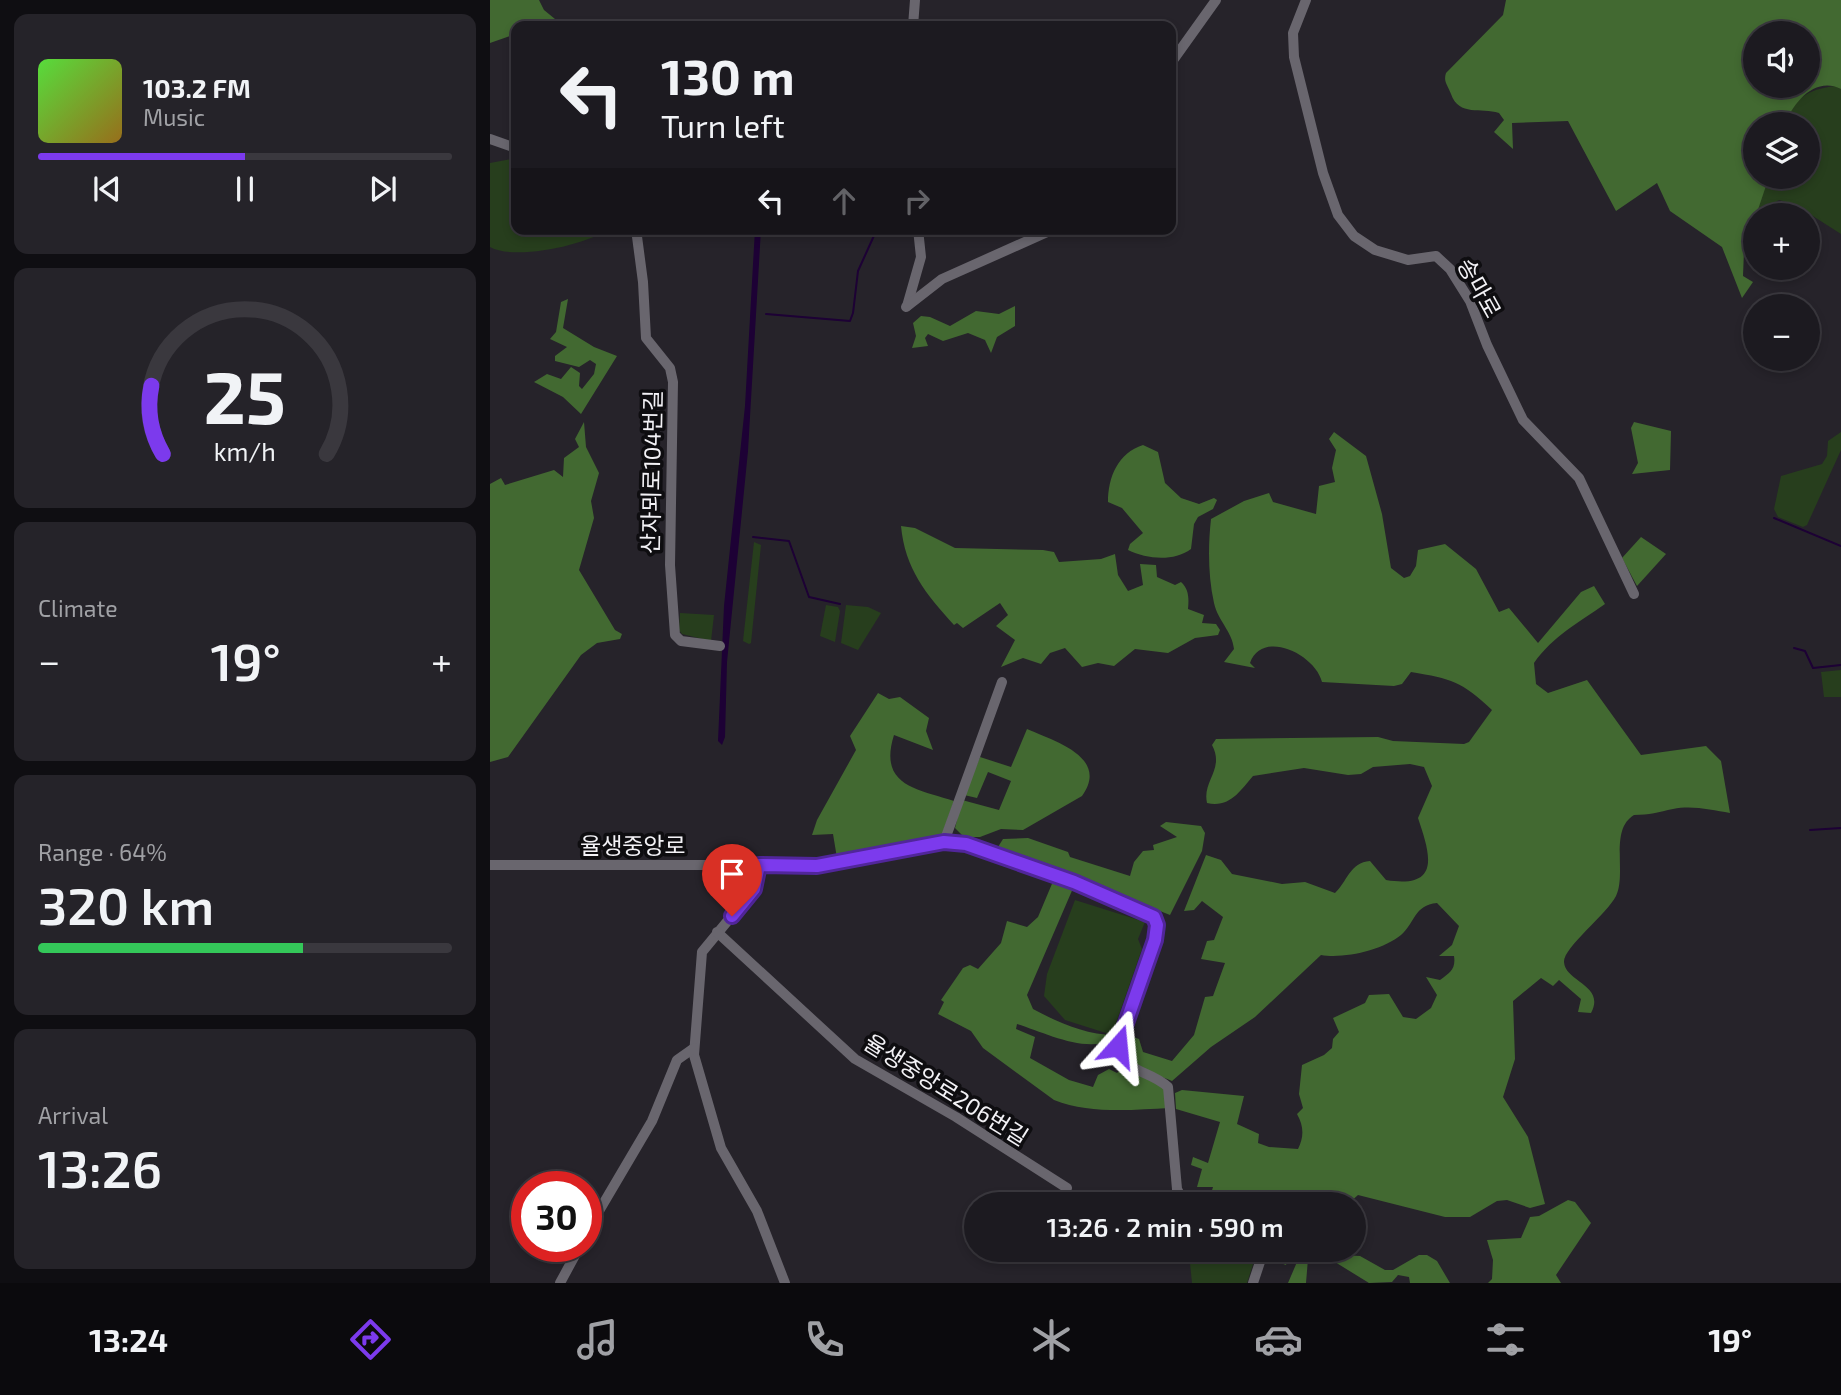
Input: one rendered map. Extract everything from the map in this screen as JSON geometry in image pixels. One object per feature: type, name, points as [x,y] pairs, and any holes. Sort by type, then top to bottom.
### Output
[{"type":"street","points":[[913,21],[915,0]]},
{"type":"street","points":[[1176,56],[1216,0]]},
{"type":"street","name":"송마로","points":[[1306,0],[1293,33],[1294,57],[1323,173],[1338,215],[1354,236],[1375,250],[1408,260],[1436,256],[1450,269],[1473,308],[1487,345],[1523,419],[1579,478],[1634,594]]},
{"type":"street","points":[[490,139],[511,146]]},
{"type":"street","name":"산자뫼로104번길","points":[[637,235],[646,338],[670,368],[673,382],[670,565],[675,635],[681,641],[720,646]]},
{"type":"street","points":[[919,235],[921,257],[906,307],[942,279],[970,264],[1042,235]]},
{"type":"street","points":[[1002,682],[944,842],[966,844],[1074,882],[1154,917],[1157,925],[1155,940],[1118,1046],[1128,1066],[1161,1080],[1168,1087],[1179,1192]]},
{"type":"street","name":"율생중앙로","points":[[490,866],[817,866],[944,842]]},
{"type":"street","points":[[759,865],[754,889],[705,946],[701,958],[694,1048],[721,1148],[757,1212],[785,1283]]},
{"type":"street","name":"율생중앙로206번길","points":[[717,932],[855,1059],[956,1117],[1067,1188]]},
{"type":"street","points":[[602,1206],[652,1121],[677,1060],[694,1048]]},
{"type":"street","points":[[561,1283],[572,1262]]},
{"type":"street","points":[[1253,1283],[1260,1262]]},
{"type":"green space","points":[[490,0],[539,0],[544,10],[555,19],[511,21],[511,36],[490,43]]},
{"type":"green space","points":[[1506,0],[1841,0],[1841,89],[1820,87],[1820,21],[1743,21],[1743,98],[1801,98],[1791,112],[1743,112],[1743,189],[1765,189],[1760,203],[1743,203],[1743,280],[1753,282],[1742,298],[1722,247],[1670,211],[1657,183],[1616,211],[1568,121],[1512,123],[1513,149],[1494,132],[1504,120],[1499,113],[1459,106],[1445,81],[1446,73],[1503,15]]},
{"type":"green space","points":[[1835,86],[1841,89],[1841,234],[1820,221],[1820,203],[1790,203],[1779,200],[1774,203],[1759,203],[1765,189],[1820,189],[1820,112],[1791,112],[1801,98],[1820,98],[1820,89]]},
{"type":"green space","points":[[511,159],[511,235],[598,235],[584,241],[533,252],[501,251],[490,247],[490,163]]},
{"type":"green space","points":[[568,299],[563,328],[594,347],[617,356],[581,414],[563,397],[534,382],[547,374],[561,379],[571,367],[580,373],[579,386],[582,389],[594,374],[596,364],[590,360],[579,367],[555,361],[555,356],[567,347],[550,339],[556,332],[561,302]]},
{"type":"green space","points":[[1015,306],[1015,326],[997,337],[991,353],[985,340],[968,333],[943,341],[928,334],[925,338],[928,346],[912,348],[916,336],[913,323],[921,316],[950,326],[976,311],[999,314]]},
{"type":"green space","points":[[584,422],[586,447],[599,473],[591,501],[594,518],[579,570],[615,630],[622,634],[620,639],[597,643],[581,655],[508,757],[490,762],[490,484],[501,478],[505,485],[554,470],[563,477],[564,458],[579,447],[575,439]]},
{"type":"green space","points":[[1634,422],[1671,431],[1670,470],[1632,474],[1638,463],[1631,428]]},
{"type":"green space","points":[[1334,432],[1366,456],[1382,514],[1391,568],[1404,578],[1410,576],[1416,566],[1418,550],[1445,544],[1476,569],[1499,612],[1509,608],[1538,643],[1581,592],[1594,586],[1605,604],[1566,630],[1541,653],[1534,663],[1536,684],[1548,693],[1587,680],[1641,755],[1706,746],[1721,761],[1730,813],[1702,808],[1680,808],[1634,815],[1626,822],[1620,841],[1620,876],[1616,896],[1570,948],[1564,962],[1566,969],[1593,996],[1591,1013],[1578,1012],[1581,999],[1559,980],[1553,986],[1541,978],[1513,1001],[1515,1059],[1503,1097],[1528,1137],[1545,1204],[1530,1208],[1507,1200],[1497,1201],[1470,1217],[1445,1217],[1366,1197],[1366,1192],[1212,1192],[1213,1187],[1197,1187],[1202,1169],[1191,1165],[1193,1157],[1208,1163],[1220,1122],[1176,1109],[1175,1093],[1182,1090],[1244,1096],[1237,1124],[1259,1134],[1258,1143],[1269,1147],[1298,1149],[1302,1132],[1297,1114],[1303,1108],[1299,1094],[1302,1065],[1324,1055],[1332,1048],[1333,1039],[1339,1032],[1333,1018],[1365,1003],[1369,995],[1389,994],[1403,1017],[1416,1019],[1431,1008],[1437,995],[1426,977],[1440,980],[1452,970],[1454,956],[1439,956],[1452,945],[1459,926],[1437,903],[1424,907],[1401,935],[1384,945],[1352,954],[1321,955],[1255,1017],[1211,1047],[1172,1081],[1146,1070],[1127,1053],[1125,1034],[1139,1039],[1143,1052],[1172,1061],[1194,1035],[1205,997],[1213,996],[1225,963],[1201,959],[1207,941],[1214,940],[1223,917],[1202,901],[1194,910],[1184,911],[1206,855],[1221,860],[1232,874],[1282,884],[1305,882],[1335,893],[1353,869],[1363,862],[1370,861],[1386,880],[1416,879],[1424,874],[1428,866],[1426,844],[1418,818],[1432,786],[1424,767],[1410,764],[1373,767],[1361,774],[1348,775],[1304,768],[1253,776],[1228,801],[1207,803],[1206,795],[1216,761],[1212,745],[1216,739],[1378,737],[1393,741],[1464,744],[1469,742],[1492,710],[1464,687],[1437,677],[1411,672],[1402,684],[1394,686],[1322,682],[1309,662],[1288,649],[1265,648],[1256,653],[1250,663],[1255,668],[1224,662],[1234,649],[1231,637],[1216,609],[1212,593],[1209,561],[1211,519],[1244,501],[1269,493],[1273,502],[1316,514],[1319,486],[1335,482],[1332,468],[1336,450],[1329,439]]},
{"type":"green space","points":[[1841,432],[1841,450],[1807,525],[1803,527],[1778,517],[1774,509],[1781,476],[1822,464],[1827,456],[1828,441]]},
{"type":"green space","points":[[1143,445],[1158,452],[1165,483],[1181,498],[1199,504],[1214,498],[1217,500],[1213,509],[1198,517],[1194,524],[1191,549],[1176,556],[1152,557],[1128,550],[1130,544],[1143,533],[1122,508],[1108,502],[1112,475],[1116,467],[1127,454]]},
{"type":"green space","points":[[901,526],[915,528],[955,548],[1043,550],[1054,552],[1059,562],[1101,559],[1115,554],[1118,575],[1128,591],[1143,585],[1140,564],[1156,565],[1157,577],[1175,585],[1181,582],[1184,585],[1188,594],[1188,609],[1204,615],[1202,623],[1216,624],[1220,630],[1218,635],[1195,638],[1168,653],[1135,649],[1114,666],[1098,663],[1082,667],[1065,648],[1050,653],[1041,664],[1023,658],[1001,667],[1015,640],[996,626],[1008,615],[1000,603],[963,628],[957,623],[954,625],[918,580],[907,555]]},
{"type":"green space","points":[[1641,537],[1666,554],[1637,586],[1622,558]]},
{"type":"green space","points":[[754,542],[761,545],[749,644],[743,641]]},
{"type":"green space","points":[[826,605],[838,607],[840,611],[835,642],[820,636]]},
{"type":"green space","points":[[846,605],[868,607],[881,613],[858,650],[841,643]]},
{"type":"green space","points":[[680,613],[714,615],[711,641],[682,634],[679,630]]},
{"type":"green space","points":[[1841,670],[1841,697],[1824,697],[1821,672]]},
{"type":"green space","points":[[878,693],[889,699],[900,697],[929,718],[926,731],[933,750],[894,735],[890,752],[891,765],[896,775],[915,788],[954,801],[940,840],[837,858],[833,834],[812,835],[817,820],[856,750],[850,736]]},
{"type":"green space","points":[[1027,729],[1064,745],[1084,761],[1089,771],[1089,782],[1082,796],[1023,830],[1001,829],[980,837],[964,837],[955,828],[962,800],[999,810],[1011,781],[988,772],[977,798],[964,795],[980,757],[1011,767]]},
{"type":"green space","points":[[1166,822],[1201,826],[1205,833],[1202,851],[1170,915],[998,847],[1003,839],[1028,838],[1068,852],[1070,857],[1130,876],[1134,862],[1143,851],[1154,850],[1153,845],[1177,837],[1160,826]]},
{"type":"green space","points":[[1054,879],[1074,886],[1027,995],[1033,1009],[1042,1014],[1082,1030],[1114,1035],[1114,1039],[1091,1044],[1066,1041],[1017,1024],[1016,1029],[1035,1037],[1030,1058],[1069,1080],[1093,1087],[1098,1075],[1109,1069],[1117,1073],[1123,1067],[1167,1088],[1169,1108],[1096,1109],[1054,1100],[983,1048],[971,1031],[938,1014],[944,1002],[941,1000],[963,968],[970,965],[978,969],[1001,943],[1007,921],[1027,927],[1038,917]]},
{"type":"green space","points":[[1075,900],[1145,922],[1138,939],[1142,949],[1114,1029],[1109,1034],[1065,1020],[1044,996],[1047,974]]},
{"type":"green space","points":[[1568,1200],[1575,1202],[1591,1223],[1556,1275],[1561,1283],[1488,1283],[1492,1279],[1493,1260],[1487,1240],[1521,1238],[1530,1217],[1539,1216]]},
{"type":"green space","points":[[1419,1255],[1427,1255],[1437,1261],[1450,1283],[1410,1283],[1409,1277],[1398,1275],[1392,1282],[1369,1283],[1335,1262],[1366,1262],[1366,1259],[1385,1270],[1393,1270]]},
{"type":"green space","points":[[1254,1262],[1247,1283],[1192,1283],[1190,1263]]},
{"type":"green space","points":[[1297,1262],[1308,1262],[1306,1283],[1288,1283]]},
{"type":"shaded area","points":[[755,235],[761,235],[748,451],[727,662],[725,737],[722,745],[718,741],[724,606],[745,406]]},
{"type":"waterway","points":[[766,314],[850,321],[858,271],[874,235]]},
{"type":"waterway","points":[[1774,518],[1841,546]]},
{"type":"waterway","points":[[753,537],[789,541],[809,597],[840,604]]},
{"type":"waterway","points":[[1794,648],[1805,651],[1813,668],[1841,665]]},
{"type":"waterway","points":[[1810,830],[1841,828]]},
{"type":"route","points":[[732,916],[754,889],[759,865],[817,866],[944,842],[966,844],[1074,882],[1154,917],[1157,925],[1155,940],[1118,1046]]}]
